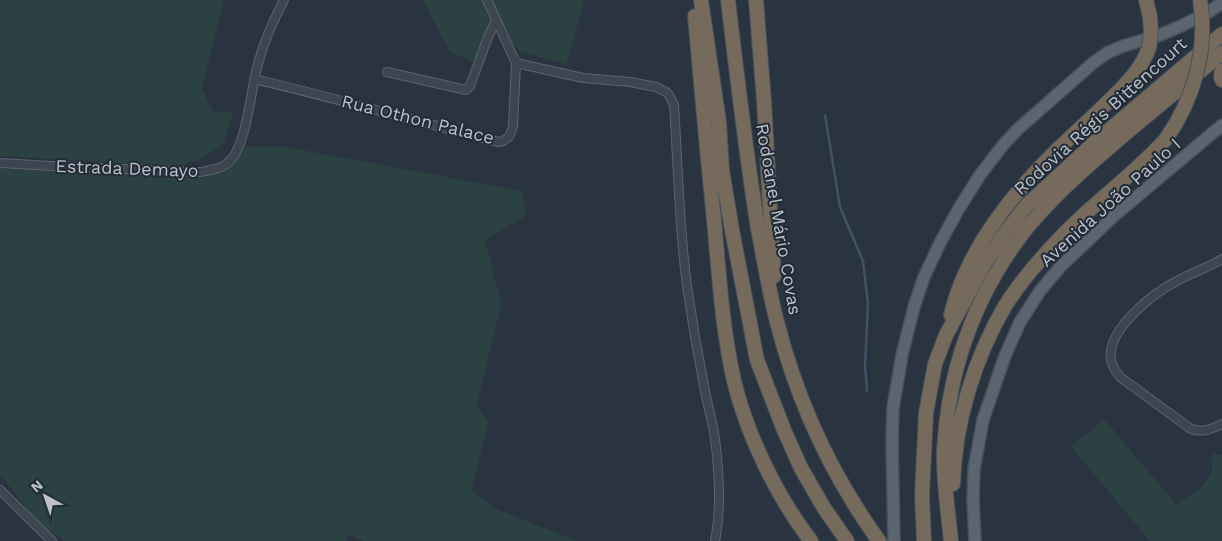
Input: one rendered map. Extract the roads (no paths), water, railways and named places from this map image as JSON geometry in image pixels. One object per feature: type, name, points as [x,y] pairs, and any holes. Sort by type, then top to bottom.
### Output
[{"type":"highway","points":[[694,0],[726,338],[735,382],[749,426],[766,467],[791,511],[811,541]]},
{"type":"highway","points":[[701,0],[730,222],[758,360],[800,468],[846,541]]},
{"type":"highway","name":"Rodoanel Mário Covas","points":[[728,0],[752,195],[777,322],[798,390],[818,438],[848,493],[879,541]]},
{"type":"highway","points":[[756,0],[777,322]]},
{"type":"highway","points":[[946,335],[955,297],[982,240],[996,219],[1020,188],[1055,151],[1098,113],[1134,76],[1145,58],[1149,48],[1151,32],[1146,0]]},
{"type":"highway","points":[[950,539],[953,472],[957,441],[970,385],[995,325],[1006,305],[1034,266],[1089,210],[1154,153],[1175,127],[1193,86],[1200,62],[1203,35],[1200,0]]},
{"type":"highway","name":"Rodovia Régis Bittencourt","points":[[924,541],[922,496],[926,413],[935,364],[946,335],[986,261],[1005,232],[1026,206],[1095,142],[1222,34]]},
{"type":"highway","name":"Rodovia Régis Bittencourt","points":[[950,539],[944,452],[950,393],[966,336],[984,294],[1003,260],[1029,225],[1058,193],[1222,53]]},
{"type":"highway","points":[[1222,71],[1222,80]]},
{"type":"main road","points":[[894,541],[892,441],[894,400],[902,355],[924,276],[962,203],[1003,145],[1018,129],[1093,63],[1123,46],[1160,35],[1181,26],[1206,14],[1222,3]]},
{"type":"main road","name":"Avenida João Paulo I","points":[[975,541],[974,469],[983,420],[991,393],[1020,322],[1040,291],[1061,266],[1115,215],[1222,125]]},
{"type":"street","name":"Estrada Demayo","points":[[0,163],[200,172],[216,170],[224,166],[230,161],[240,146],[254,79],[265,41],[284,0]]},
{"type":"street","points":[[487,0],[516,63],[584,78],[630,82],[656,87],[666,92],[672,99],[687,284],[716,447],[718,496],[715,541]]},
{"type":"street","points":[[387,72],[466,90],[470,86],[496,21]]},
{"type":"street","name":"Rua Othon Palace","points":[[254,79],[328,96],[498,142],[509,137],[513,127],[516,63]]},
{"type":"street","points":[[1222,259],[1177,281],[1143,305],[1116,334],[1110,353],[1111,361],[1120,377],[1191,429],[1205,431],[1222,424]]},
{"type":"street","points":[[0,490],[46,539]]},
{"type":"waterway","points":[[825,115],[840,207],[863,261],[868,304],[865,366],[867,391]]}]
